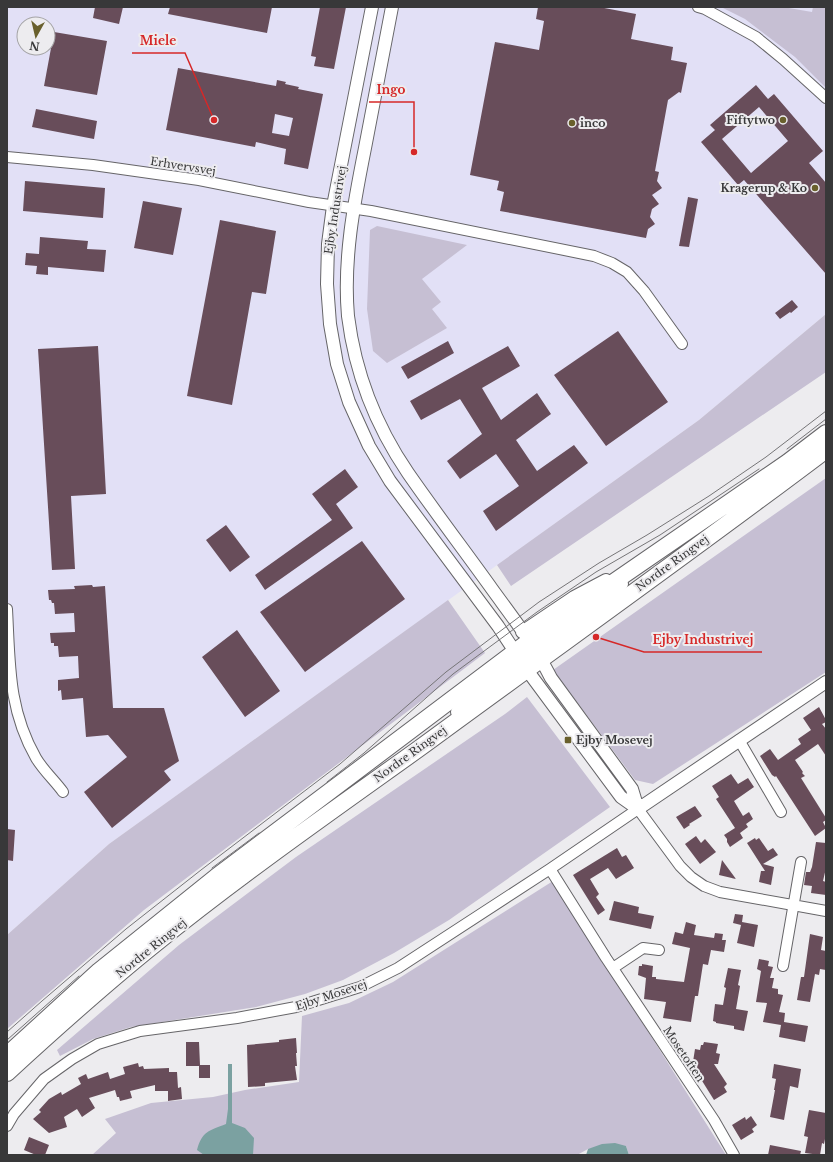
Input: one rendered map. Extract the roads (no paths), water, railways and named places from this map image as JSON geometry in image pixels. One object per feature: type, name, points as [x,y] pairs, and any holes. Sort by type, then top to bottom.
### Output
[{"type":"main road","name":"Nordre Ringvej","points":[[7,1074],[40,1043],[154,944],[294,838],[411,754],[521,660],[532,646],[652,554],[788,462],[826,433]]},
{"type":"main road","name":"Nordre Ringvej","points":[[7,1055],[99,971],[216,877],[499,663],[521,660],[532,646],[826,450]]},
{"type":"street","name":"Ejby Industrivej","points":[[372,7],[328,244],[327,284],[330,324],[337,364],[349,402],[369,446],[390,481],[494,620],[521,660],[621,797],[638,809]]},
{"type":"street","name":"Ejby Industrivej","points":[[392,7],[354,208],[347,274],[348,316],[355,357],[368,398],[385,436],[407,471],[532,646],[551,678],[632,789],[638,809]]},
{"type":"street","points":[[698,7],[756,37],[826,98]]},
{"type":"street","name":"Erhvervsvej","points":[[7,157],[93,165],[155,173],[220,184],[309,202],[354,208]]},
{"type":"street","name":"Ejby Industrivej","points":[[354,208],[600,258],[627,272],[644,291],[682,344]]},
{"type":"street","points":[[7,609],[12,694],[17,714],[24,736],[37,760],[63,792]]},
{"type":"street","name":"Ejby Mosevej","points":[[7,1126],[14,1114],[44,1079],[72,1059],[98,1044],[140,1031],[237,1018],[296,1007],[360,987],[398,968],[550,869],[826,682]]},
{"type":"street","points":[[739,740],[781,812]]},
{"type":"street","points":[[638,809],[680,866],[691,877],[704,886],[720,892],[826,911]]},
{"type":"street","points":[[783,966],[801,862]]},
{"type":"street","name":"Mosetoften","points":[[550,869],[613,968],[714,1120],[734,1155]]},
{"type":"street","points":[[613,968],[643,948],[660,950]]},
{"type":"tram line","points":[[7,1032],[126,929],[340,764],[446,672],[539,602],[599,563],[709,496],[766,457],[826,411]]},
{"type":"tram line","points":[[787,449],[826,419]]},
{"type":"tram line","points":[[327,782],[364,753],[453,674],[537,612],[596,572],[660,535],[759,469]]},
{"type":"tram line","points":[[212,868],[259,833]]},
{"type":"tram line","points":[[7,1040],[79,976]]},
{"type":"place","name":"Miele","points":[[214,120]]},
{"type":"place","name":"Fiftytwo","points":[[783,120]]},
{"type":"place","name":"inco","points":[[572,123]]},
{"type":"place","name":"Ingo","points":[[414,152]]},
{"type":"place","name":"Kragerup & Ko","points":[[815,188]]},
{"type":"place","name":"Ejby Industrivej","points":[[596,637]]},
{"type":"place","name":"Ejby Mosevej","points":[[568,740]]}]
